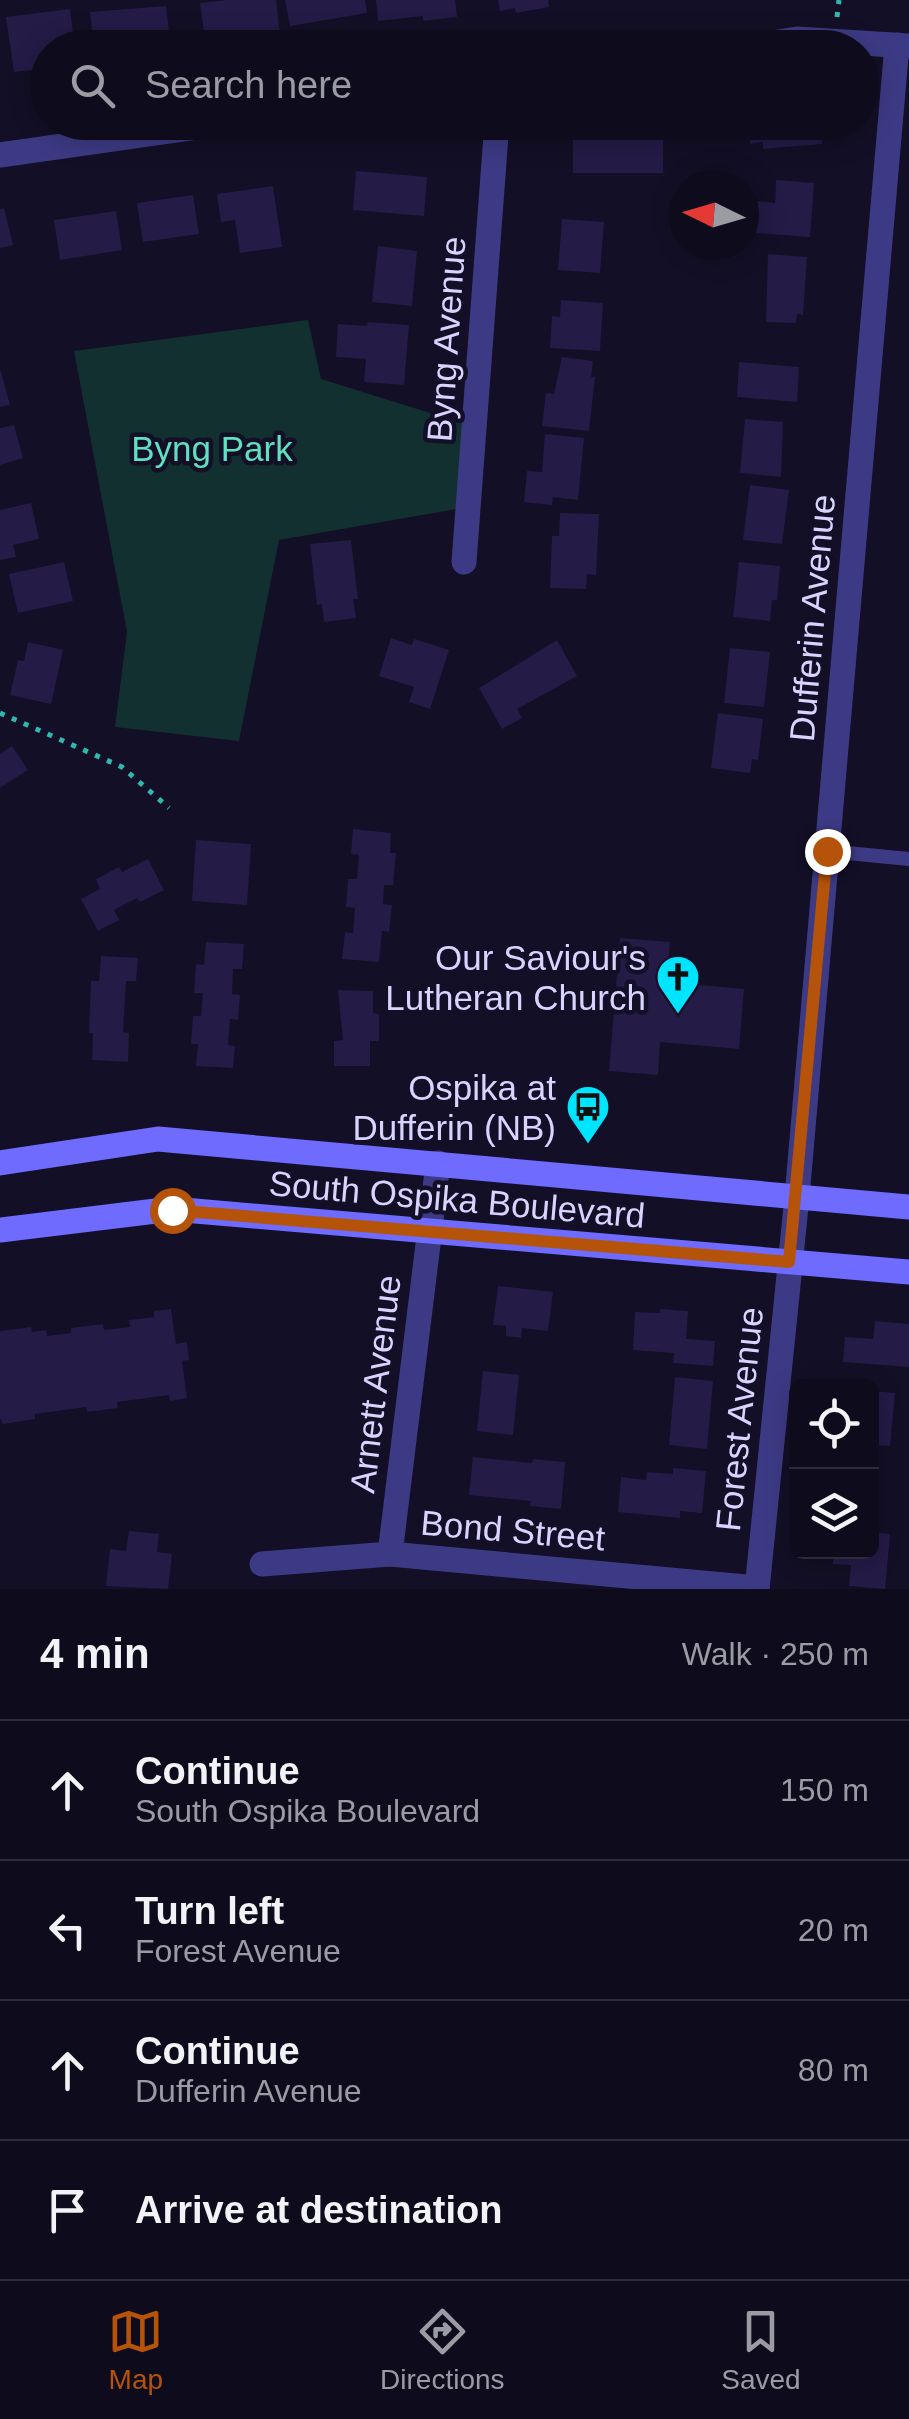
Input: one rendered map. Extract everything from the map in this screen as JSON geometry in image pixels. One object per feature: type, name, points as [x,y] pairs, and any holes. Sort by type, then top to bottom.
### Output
[{"type":"main road","name":"South Ospika Boulevard","points":[[0,1163],[158,1139],[909,1207]]},
{"type":"main road","name":"South Ospika Boulevard","points":[[0,1230],[172,1210],[909,1272]]},
{"type":"street","name":"Dufferin Avenue","points":[[797,1197],[903,45]]},
{"type":"street","points":[[0,155],[105,140]]},
{"type":"street","name":"Byng Avenue","points":[[464,562],[496,140]]},
{"type":"street","name":"Arnett Avenue","points":[[390,1554],[438,1163]]},
{"type":"street","name":"Forest Avenue","points":[[757,1588],[797,1197]]},
{"type":"street","name":"Bond Street","points":[[262,1564],[390,1554],[757,1588]]},
{"type":"lane","points":[[827,851],[909,859]]},
{"type":"path","points":[[0,713],[122,766],[170,808]]},
{"type":"green space","name":"Byng Park","points":[[308,320],[321,379],[475,427],[468,507],[279,540],[239,741],[115,727],[127,632],[74,351]]},
{"type":"building","points":[[276,0],[279,30],[204,30],[200,3]]},
{"type":"building","points":[[285,0],[365,0],[367,13],[290,26]]},
{"type":"building","points":[[376,0],[455,0],[457,17],[378,21]]},
{"type":"building","points":[[498,0],[548,0],[549,7],[516,13],[515,8],[500,11]]},
{"type":"building","points":[[166,6],[169,30],[92,30],[90,12]]},
{"type":"building","points":[[70,9],[73,30],[30,30],[30,70],[14,72],[6,17]]},
{"type":"building","points":[[573,140],[663,140],[663,173],[573,173]]},
{"type":"building","points":[[750,140],[822,140],[822,144],[763,149],[763,142],[750,144]]},
{"type":"building","points":[[356,171],[427,177],[424,216],[353,210]]},
{"type":"building","points":[[776,180],[814,183],[810,237],[759,233],[759,201],[775,203]]},
{"type":"building","points":[[273,186],[282,247],[240,253],[235,220],[221,222],[217,194]]},
{"type":"building","points":[[193,195],[199,234],[143,242],[137,203]]},
{"type":"building","points":[[4,208],[13,245],[0,248],[0,209]]},
{"type":"building","points":[[116,211],[122,250],[60,260],[54,220]]},
{"type":"building","points":[[562,219],[604,222],[600,273],[558,270]]},
{"type":"building","points":[[378,246],[417,251],[412,306],[372,302]]},
{"type":"building","points":[[768,254],[807,257],[803,315],[797,314],[796,323],[766,322]]},
{"type":"building","points":[[561,300],[603,303],[600,351],[550,348],[552,316],[560,317]]},
{"type":"building","points":[[368,322],[409,325],[404,385],[364,382],[366,359],[336,357],[338,324],[367,326]]},
{"type":"building","points":[[562,357],[593,361],[589,431],[542,426],[546,393],[554,394]]},
{"type":"building","points":[[739,362],[799,367],[797,402],[737,397]]},
{"type":"building","points":[[0,368],[10,405],[0,407]]},
{"type":"building","points":[[745,419],[783,422],[781,477],[740,473]]},
{"type":"building","points":[[14,425],[23,458],[0,465],[0,428]]},
{"type":"building","points":[[545,434],[584,438],[578,500],[553,497],[552,505],[524,502],[527,471],[542,472]]},
{"type":"building","points":[[750,485],[789,490],[782,544],[743,540]]},
{"type":"building","points":[[31,503],[39,539],[13,545],[16,557],[0,560],[0,510]]},
{"type":"building","points":[[560,513],[599,514],[596,575],[587,574],[586,589],[550,588],[552,536],[559,536]]},
{"type":"building","points":[[351,540],[358,599],[353,599],[356,618],[324,622],[322,604],[317,605],[310,544]]},
{"type":"building","points":[[64,562],[73,601],[18,613],[9,574]]},
{"type":"building","points":[[739,562],[780,566],[777,600],[772,600],[770,621],[733,617]]},
{"type":"building","points":[[391,638],[412,645],[414,639],[449,650],[430,709],[409,702],[414,687],[379,676]]},
{"type":"building","points":[[557,640],[577,676],[517,709],[522,718],[502,729],[479,688]]},
{"type":"building","points":[[28,642],[63,650],[51,704],[10,695],[18,660],[24,661]]},
{"type":"building","points":[[730,648],[770,652],[764,707],[724,703]]},
{"type":"building","points":[[718,713],[763,719],[758,760],[752,759],[750,773],[711,768]]},
{"type":"building","points":[[12,746],[28,770],[0,788],[0,754]]},
{"type":"building","points":[[353,829],[391,833],[390,853],[396,853],[393,885],[384,885],[383,904],[392,905],[389,932],[382,931],[379,962],[342,959],[345,932],[353,933],[355,908],[346,907],[348,879],[357,879],[359,855],[351,854]]},
{"type":"building","points":[[196,840],[251,844],[247,905],[192,901]]},
{"type":"building","points":[[148,859],[164,890],[114,910],[119,920],[98,931],[81,899],[100,889],[96,879]]},
{"type":"building","name":"Our Saviour's Lutheran Church","points":[[620,938],[670,942],[667,982],[744,989],[739,1049],[660,1042],[658,1075],[609,1071]]},
{"type":"building","points":[[206,942],[244,944],[242,969],[233,969],[232,994],[240,995],[238,1020],[230,1019],[228,1045],[235,1046],[233,1068],[196,1066],[198,1044],[191,1044],[193,1016],[201,1016],[203,993],[194,993],[196,964],[204,965]]},
{"type":"building","points":[[101,956],[138,958],[136,981],[126,981],[123,1032],[129,1033],[128,1062],[92,1060],[91,981],[99,981]]},
{"type":"building","points":[[338,990],[373,991],[373,1013],[379,1014],[379,1041],[370,1041],[370,1066],[334,1066],[334,1041],[343,1040]]},
{"type":"building","points":[[498,1286],[553,1292],[548,1331],[522,1328],[521,1338],[506,1336],[506,1326],[493,1325]]},
{"type":"building","points":[[171,1309],[176,1344],[187,1342],[189,1360],[182,1361],[187,1398],[170,1401],[169,1395],[117,1402],[118,1408],[87,1412],[86,1407],[35,1414],[35,1419],[3,1424],[0,1331],[31,1327],[32,1332],[46,1330],[47,1336],[103,1324],[104,1330],[130,1327],[129,1320],[154,1317],[154,1311]]},
{"type":"building","points":[[660,1309],[688,1311],[686,1339],[715,1341],[713,1366],[673,1363],[674,1353],[633,1350],[635,1312],[660,1313]]},
{"type":"building","points":[[875,1321],[909,1324],[909,1367],[843,1362],[845,1337],[873,1339]]},
{"type":"building","points":[[483,1371],[519,1375],[513,1435],[477,1431]]},
{"type":"building","points":[[675,1377],[713,1381],[707,1449],[669,1445]]},
{"type":"building","points":[[879,1392],[895,1393],[890,1446],[879,1445]]},
{"type":"building","points":[[473,1457],[565,1462],[561,1509],[530,1506],[531,1501],[469,1495]]},
{"type":"building","points":[[673,1468],[706,1471],[702,1513],[680,1511],[680,1518],[618,1512],[621,1477],[646,1480],[647,1472],[673,1474]]},
{"type":"building","points":[[129,1531],[159,1534],[157,1552],[172,1554],[168,1589],[106,1586],[110,1549],[126,1551]]},
{"type":"building","points":[[879,1533],[890,1534],[885,1589],[849,1586],[851,1565],[833,1564],[833,1559],[879,1559]]},
{"type":"place","name":"Our Saviour's Lutheran Church","points":[[678,1015]]},
{"type":"place","name":"Ospika at Dufferin (NB)","points":[[588,1145]]},
{"type":"route","points":[[172,1210],[789,1262],[827,851]]}]
